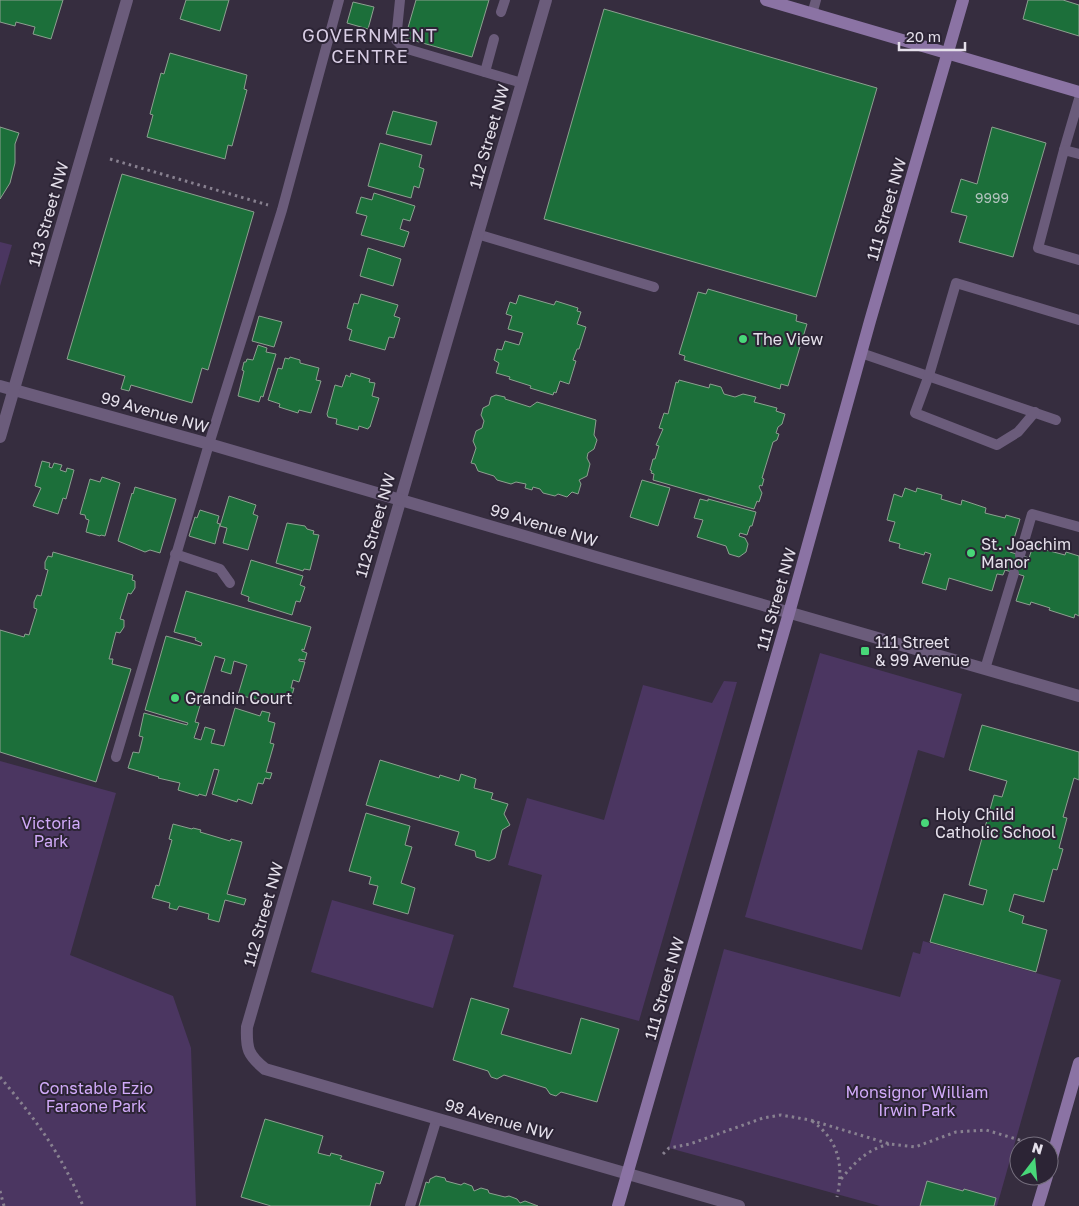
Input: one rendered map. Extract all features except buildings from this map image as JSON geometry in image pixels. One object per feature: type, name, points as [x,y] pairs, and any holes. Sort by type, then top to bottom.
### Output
[{"type":"street","name":"113 Street NW","points":[[0,438],[127,0]]},
{"type":"street","name":"112 Street NW","points":[[253,1058],[246,1046],[247,1027],[546,0]]},
{"type":"street","points":[[766,0],[1079,92]]},
{"type":"street","name":"111 Street NW","points":[[618,1206],[963,0]]},
{"type":"street","name":"99 Avenue NW","points":[[0,386],[209,444],[1079,696]]},
{"type":"street","name":"98 Avenue NW","points":[[253,1058],[265,1069],[739,1206]]},
{"type":"street","points":[[1058,1136],[1079,1063]]},
{"type":"street","points":[[1038,1206],[1043,1186]]},
{"type":"lane","points":[[116,757],[175,554],[282,210],[339,0]]},
{"type":"lane","points":[[400,0],[396,40],[404,48],[522,83]]},
{"type":"lane","points":[[501,12],[505,0]]},
{"type":"lane","points":[[812,14],[816,0]]},
{"type":"lane","points":[[485,72],[494,39]]},
{"type":"lane","points":[[1079,99],[1038,248],[1079,260]]},
{"type":"lane","points":[[1064,150],[1079,154]]},
{"type":"lane","points":[[477,234],[654,287]]},
{"type":"lane","points":[[1035,412],[1018,432],[997,445],[915,413],[929,375],[956,284],[1079,320]]},
{"type":"lane","points":[[861,353],[1056,420]]},
{"type":"lane","points":[[1020,554],[1032,514],[1079,528]]},
{"type":"lane","points":[[175,554],[220,569],[230,584]]},
{"type":"lane","points":[[985,669],[1014,573]]},
{"type":"lane","points":[[410,1206],[436,1118]]},
{"type":"path","points":[[110,159],[282,210]]},
{"type":"path","points":[[0,1077],[36,1120],[60,1157],[83,1206]]},
{"type":"path","points":[[663,1154],[669,1148],[690,1144],[763,1118],[781,1115],[810,1120],[890,1144],[915,1147],[956,1132],[986,1130],[1009,1137]]},
{"type":"path","points":[[810,1120],[825,1130],[832,1142],[840,1164],[841,1179],[837,1197]]},
{"type":"path","points":[[841,1179],[857,1160],[877,1147],[890,1144]]},
{"type":"path","points":[[0,1191],[4,1206]]},
{"type":"green space","points":[[0,242],[12,245],[0,286]]},
{"type":"green space","points":[[820,653],[962,694],[944,758],[918,750],[862,950],[745,917]]},
{"type":"green space","points":[[724,681],[737,682],[639,1021],[513,987],[542,875],[508,865],[527,798],[604,820],[643,685],[712,703]]},
{"type":"green space","name":"Constable Ezio Faraone Park","points":[[0,761],[116,793],[70,955],[173,996],[191,1048],[196,1206],[0,1206]]},
{"type":"green space","points":[[332,900],[454,935],[433,1008],[311,972]]},
{"type":"green space","name":"Monsignor William Irwin Park","points":[[923,941],[1061,980],[1017,1136],[1009,1136],[1009,1164],[997,1206],[880,1206],[669,1148],[724,949],[900,997],[913,952],[920,954]]},
{"type":"place","name":"The View","points":[[743,339]]},
{"type":"place","name":"St. Joachim Manor","points":[[971,553]]},
{"type":"place","name":"111 Street & 99 Avenue","points":[[865,651]]},
{"type":"place","name":"Grandin Court","points":[[175,698]]},
{"type":"place","name":"Holy Child Catholic School","points":[[925,823]]},
{"type":"district","name":"GOVERNMENT CENTRE","points":[[370,46]]},
{"type":"park label","name":"Victoria Park","points":[[51,832]]}]
